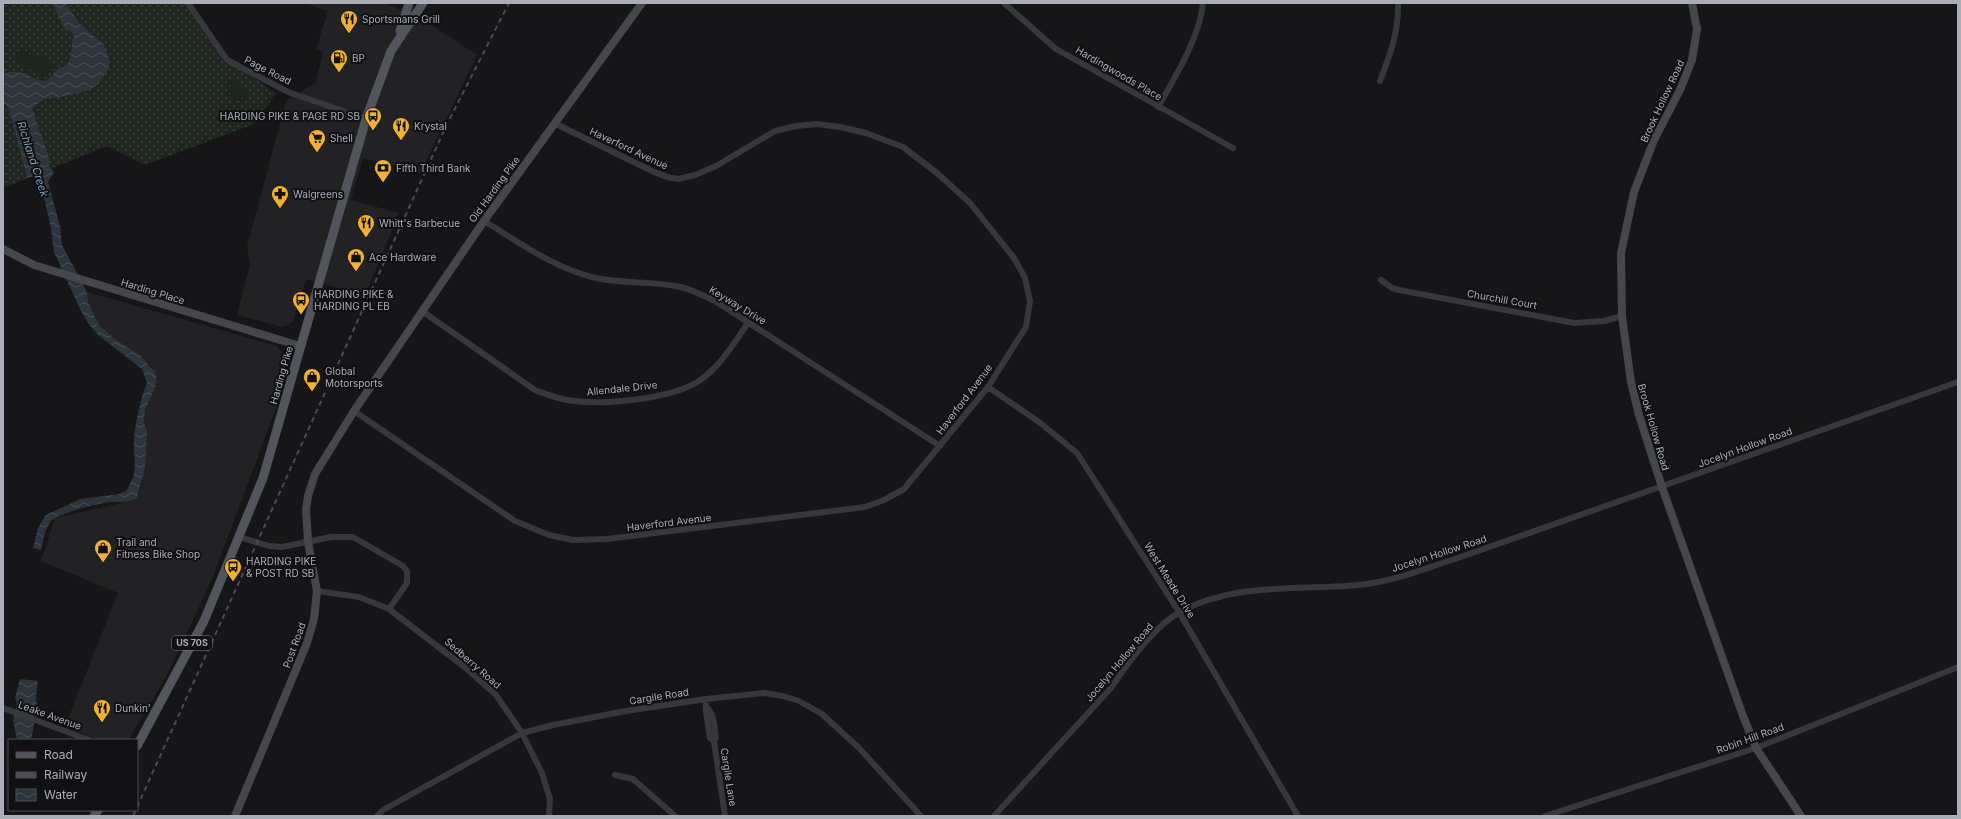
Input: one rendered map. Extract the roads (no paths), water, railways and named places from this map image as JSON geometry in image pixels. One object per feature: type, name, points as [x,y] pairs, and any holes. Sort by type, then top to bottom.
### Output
[{"type":"main road","points":[[396,42],[409,3]]},
{"type":"main road","name":"Harding Pike","points":[[138,744],[204,621],[263,478],[366,119],[381,74],[396,42],[423,3]]},
{"type":"street","name":"Page Road","points":[[188,3],[227,60],[288,92],[366,119]]},
{"type":"street","name":"Old Harding Pike","points":[[354,411],[484,221],[642,3]]},
{"type":"street","name":"Hardingwoods Place","points":[[1004,3],[1056,50],[1233,148]]},
{"type":"street","points":[[1158,107],[1178,73],[1202,17],[1203,3]]},
{"type":"street","points":[[1380,81],[1394,44],[1398,19],[1398,3]]},
{"type":"street","name":"Brook Hollow Road","points":[[1692,3],[1697,29],[1692,60],[1680,90],[1654,140],[1634,192],[1621,253],[1622,316],[1632,388],[1662,487],[1756,748],[1802,816]]},
{"type":"street","name":"Haverford Avenue","points":[[354,411],[515,521],[548,536],[573,540],[622,537],[865,507],[884,500],[904,489],[988,387],[1026,327],[1030,301],[1025,278],[1014,258],[970,202],[937,173],[903,147],[866,133],[840,127],[817,124],[796,126],[775,131],[716,166],[696,175],[678,179],[652,172],[554,123]]},
{"type":"street","name":"Keyway Drive","points":[[484,221],[547,259],[595,278],[621,282],[681,287],[715,301],[940,446]]},
{"type":"street","name":"Harding Place","points":[[3,249],[34,265],[300,346]]},
{"type":"street","name":"Churchill Court","points":[[1381,280],[1392,288],[1399,290],[1574,322],[1604,321],[1622,316]]},
{"type":"street","name":"Allendale Drive","points":[[422,311],[536,390],[556,398],[572,401],[592,402],[652,396],[673,392],[692,384],[711,372],[748,323]]},
{"type":"street","name":"Jocelyn Hollow Road","points":[[994,816],[1111,688],[1126,666],[1153,634],[1179,612],[1229,593],[1254,590],[1353,585],[1387,580],[1455,559],[1958,382]]},
{"type":"street","name":"West Meade Drive","points":[[988,387],[1039,422],[1077,453],[1179,612],[1298,816]]},
{"type":"street","name":"Post Road","points":[[234,816],[307,643],[314,619],[317,592],[308,542],[306,509],[310,487],[322,460],[354,411]]},
{"type":"street","points":[[239,537],[269,546],[294,545],[331,537],[353,537],[403,566],[408,571],[407,583],[389,609]]},
{"type":"street","name":"Sedberry Road","points":[[317,592],[359,597],[389,609],[461,664],[496,695],[522,733],[542,773],[550,800],[549,816]]},
{"type":"street","name":"Robin Hill Road","points":[[1545,816],[1756,748],[1958,667]]},
{"type":"street","name":"Cargile Road","points":[[377,816],[383,810],[522,733],[553,725],[706,699],[764,694],[783,696],[799,701],[822,714],[846,735],[921,816]]},
{"type":"street","name":"Cargile Lane","points":[[706,699],[706,712],[710,738],[714,741],[725,816]]},
{"type":"street","name":"Leake Avenue","points":[[3,708],[86,739]]},
{"type":"street","points":[[615,775],[633,779],[675,816]]},
{"type":"water","name":"Richland Creek","points":[[52,3],[66,3],[79,23],[104,45],[110,62],[108,70],[98,84],[89,90],[71,95],[45,99],[32,109],[49,157],[49,166],[54,172],[48,182],[60,226],[62,245],[87,292],[88,302],[99,325],[115,339],[140,355],[154,371],[156,376],[156,385],[145,410],[144,422],[147,431],[145,468],[137,498],[134,500],[97,504],[55,518],[47,527],[41,550],[33,548],[38,528],[46,515],[80,499],[119,494],[126,491],[133,477],[135,466],[134,440],[136,426],[147,383],[142,369],[98,335],[88,323],[81,311],[54,252],[51,228],[40,180],[36,177],[27,177],[10,113],[7,106],[3,103],[3,74],[11,72],[23,73],[43,81],[50,78],[59,68],[67,65],[70,60],[74,36],[70,30],[66,31]]},
{"type":"water","points":[[20,679],[38,681],[36,695],[37,710],[31,739],[17,739],[13,721],[17,703],[15,698]]},
{"type":"waterway","points":[[3,67],[5,76]]},
{"type":"railway","points":[[138,805],[447,124],[509,3]]},
{"type":"railway","points":[[133,816],[136,811]]},
{"type":"place","name":"Sportsmans Grill","points":[[349,34]]},
{"type":"place","name":"BP","points":[[339,73]]},
{"type":"place","name":"HARDING PIKE & PAGE RD SB","points":[[373,131]]},
{"type":"place","name":"Krystal","points":[[401,141]]},
{"type":"place","name":"Shell","points":[[317,153]]},
{"type":"place","name":"Fifth Third Bank","points":[[383,183]]},
{"type":"place","name":"Walgreens","points":[[280,209]]},
{"type":"place","name":"Whitt's Barbecue","points":[[366,238]]},
{"type":"place","name":"Ace Hardware","points":[[356,272]]},
{"type":"place","name":"HARDING PIKE & HARDING PL EB","points":[[301,315]]},
{"type":"place","name":"Global Motorsports","points":[[312,392]]},
{"type":"place","name":"Trail and Fitness Bike Shop","points":[[103,563]]},
{"type":"place","name":"HARDING PIKE & POST RD SB","points":[[233,582]]},
{"type":"place","name":"Dunkin'","points":[[102,723]]}]
